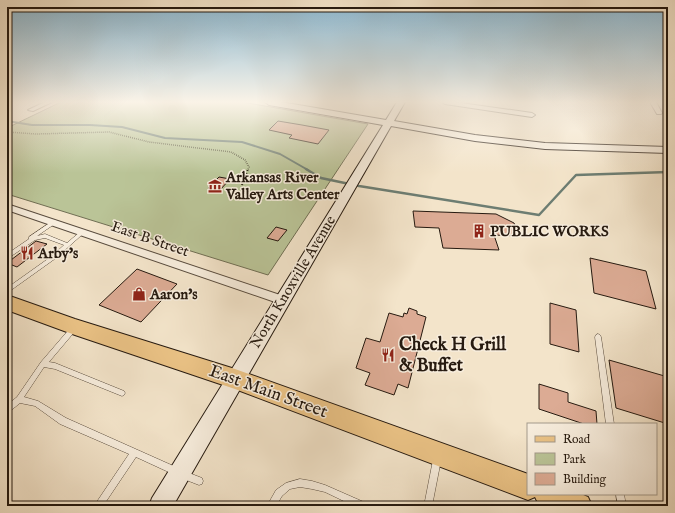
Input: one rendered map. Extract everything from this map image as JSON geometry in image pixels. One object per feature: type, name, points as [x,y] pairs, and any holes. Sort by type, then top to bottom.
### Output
[{"type":"main road","name":"North Knoxville Avenue","points":[[160,506],[386,126]]},
{"type":"main road","points":[[404,126],[460,136],[514,143],[582,148],[668,150]]},
{"type":"main road","name":"East Main Street","points":[[7,302],[75,327],[235,380],[527,487]]},
{"type":"main road","points":[[550,495],[579,506]]},
{"type":"street","name":"East B Street","points":[[7,207],[282,300]]},
{"type":"lane","points":[[7,256],[54,222]]},
{"type":"lane","points":[[7,291],[84,232]]},
{"type":"lane","points":[[7,256],[33,239],[45,236],[68,245]]},
{"type":"lane","points":[[7,410],[18,399],[43,364],[75,327]]},
{"type":"lane","points":[[598,337],[610,423]]},
{"type":"lane","points":[[43,364],[55,366],[122,394]]},
{"type":"lane","points":[[18,399],[36,403],[63,421],[199,481]]},
{"type":"lane","points":[[98,506],[134,453]]},
{"type":"lane","points":[[428,506],[438,454]]},
{"type":"lane","points":[[271,506],[273,500],[281,490],[290,485],[302,482],[312,484],[363,506]]},
{"type":"lane","points":[[620,495],[622,506]]},
{"type":"path","points":[[7,132],[36,134],[109,132],[149,142],[231,152],[245,160],[249,167],[242,185]]},
{"type":"green space","points":[[11,126],[367,126],[268,275],[7,194],[7,128]]},
{"type":"building","points":[[273,126],[306,126],[329,130],[318,144],[289,138],[292,135],[269,130]]},
{"type":"building","name":"Arkansas River Valley Arts Center","points":[[219,177],[230,179],[220,190],[208,188]]},
{"type":"building","name":"PUBLIC WORKS","points":[[413,211],[496,214],[514,223],[520,236],[494,235],[499,250],[443,248],[439,228],[415,227]]},
{"type":"building","points":[[276,227],[287,230],[278,241],[267,238]]},
{"type":"building","name":"Arby's","points":[[36,241],[47,244],[17,267],[7,263]]},
{"type":"building","points":[[590,258],[646,271],[656,309],[594,293]]},
{"type":"building","name":"Aaron's","points":[[137,269],[177,284],[141,322],[99,305]]},
{"type":"building","points":[[550,303],[576,310],[579,352],[550,344]]},
{"type":"building","name":"Check H Grill & Buffet","points":[[409,308],[417,311],[417,314],[426,317],[408,388],[398,384],[394,395],[365,385],[370,373],[356,368],[366,338],[380,342],[389,313],[403,317],[404,313],[407,314]]},
{"type":"building","points":[[609,360],[668,377],[668,424],[616,408]]},
{"type":"building","points":[[539,384],[568,393],[568,402],[596,411],[597,423],[581,423],[539,409]]},
{"type":"waterway","points":[[105,126],[122,127],[165,138],[242,142],[280,154],[308,170]]},
{"type":"waterway","points":[[306,169],[321,178],[359,186],[539,215],[576,175],[668,172]]},
{"type":"place","name":"Arkansas River Valley Arts Center","points":[[215,186]]},
{"type":"place","name":"PUBLIC WORKS","points":[[479,231]]},
{"type":"place","name":"Arby's","points":[[27,253]]},
{"type":"place","name":"Aaron's","points":[[139,294]]},
{"type":"place","name":"Check H Grill & Buffet","points":[[388,355]]}]
